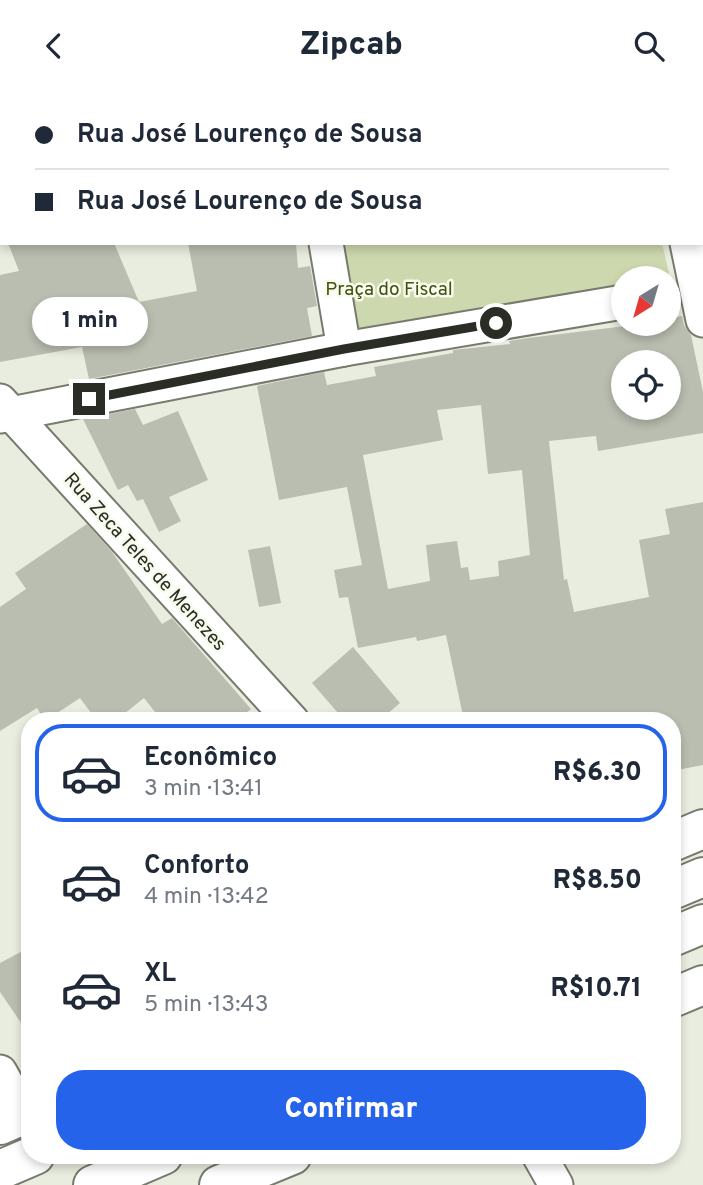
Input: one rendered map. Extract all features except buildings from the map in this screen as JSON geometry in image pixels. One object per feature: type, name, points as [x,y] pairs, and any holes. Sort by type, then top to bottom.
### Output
[{"type":"main road","points":[[681,838],[703,829]]},
{"type":"main road","points":[[681,886],[703,877]]},
{"type":"main road","points":[[681,933],[703,924]]},
{"type":"main road","points":[[681,994],[703,985]]},
{"type":"main road","points":[[0,1170],[21,1161]]},
{"type":"main road","points":[[93,1185],[142,1164]]},
{"type":"main road","points":[[219,1185],[270,1164]]},
{"type":"street","points":[[326,245],[344,349]]},
{"type":"street","points":[[687,245],[693,298]]},
{"type":"street","points":[[4,410],[611,304]]},
{"type":"street","name":"Rua Zeca Teles de Menezes","points":[[4,410],[284,712]]},
{"type":"street","points":[[0,1072],[18,1117]]},
{"type":"street","points":[[544,1164],[556,1185]]},
{"type":"green space","name":"Praça do Fiscal","points":[[333,245],[662,245],[667,266],[611,266],[611,296],[353,337]]},
{"type":"route","points":[[89,399],[344,349],[496,323]]}]
